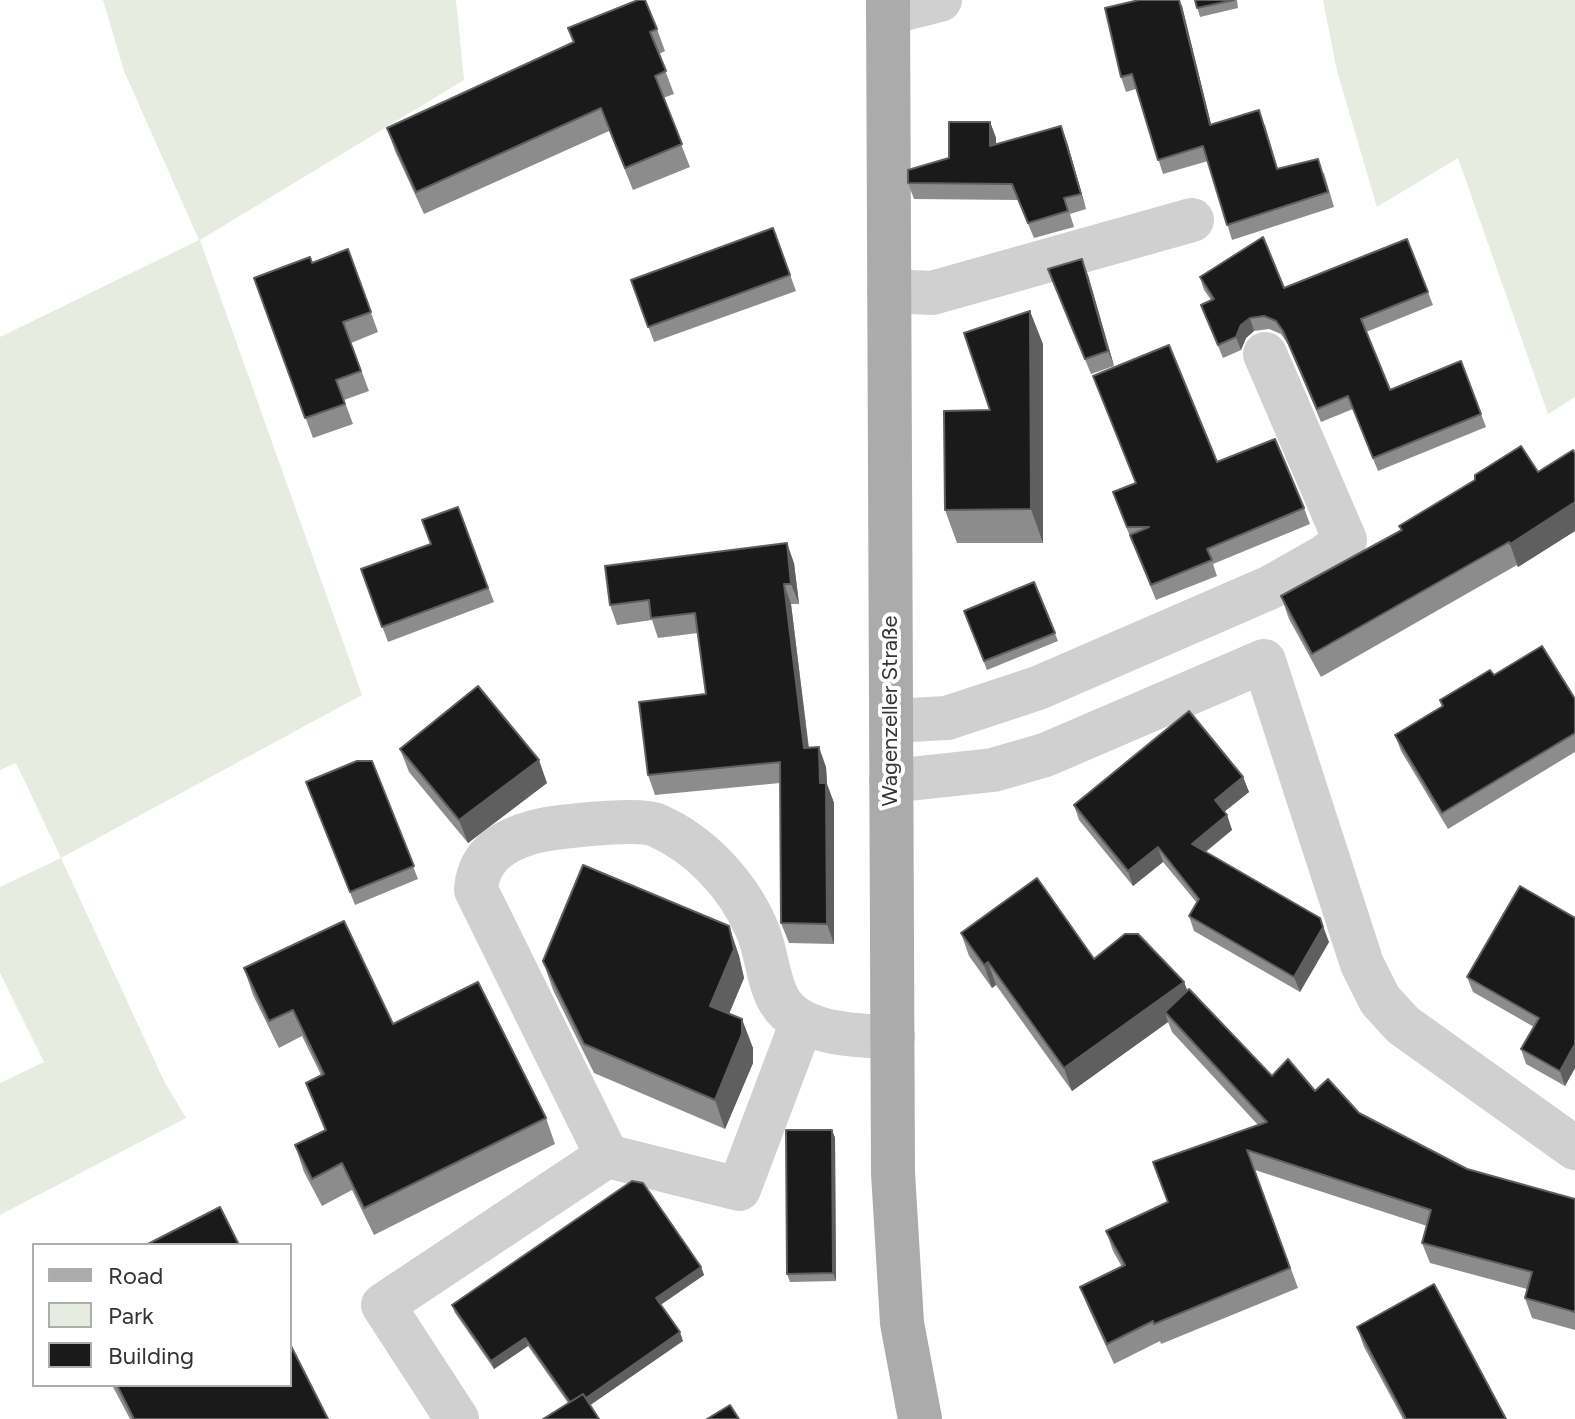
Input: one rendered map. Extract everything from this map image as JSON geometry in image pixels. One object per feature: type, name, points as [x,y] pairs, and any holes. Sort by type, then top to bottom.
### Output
[{"type":"main road","name":"Wagenzeller Straße","points":[[888,6],[893,1173],[902,1323],[920,1419]]},
{"type":"lane","points":[[888,6],[940,0]]},
{"type":"lane","points":[[889,291],[932,293],[1192,220]]},
{"type":"lane","points":[[891,721],[947,718],[1038,688],[1271,587],[1324,557],[1345,540],[1265,354]]},
{"type":"lane","points":[[891,781],[993,770],[1045,755],[1264,661],[1362,964],[1380,1000],[1403,1025],[1575,1148]]},
{"type":"lane","points":[[607,1156],[476,890],[477,870],[498,848],[551,827],[653,823],[710,859],[756,927],[780,1002],[802,1022],[855,1036],[893,1037]]},
{"type":"lane","points":[[457,1419],[383,1305],[607,1156],[739,1189],[802,1022]]},
{"type":"green space","points":[[103,0],[456,0],[464,80],[200,240],[362,695],[61,858],[16,763],[0,770],[0,337],[199,240],[124,71]]},
{"type":"green space","points":[[1323,0],[1575,0],[1575,397],[1548,414],[1458,158],[1377,207],[1337,71]]},
{"type":"green space","points":[[61,858],[164,1081],[186,1118],[0,1215],[0,1083],[44,1062],[0,973],[0,887]]},
{"type":"building","points":[[645,0],[657,29],[650,32],[666,71],[655,76],[682,144],[625,168],[601,108],[416,192],[387,128],[574,42],[568,28]]},
{"type":"building","points":[[1139,0],[1179,0],[1210,125],[1259,110],[1277,169],[1318,159],[1328,192],[1227,225],[1203,146],[1158,160],[1132,74],[1121,77],[1105,8]]},
{"type":"building","points":[[1195,0],[1234,0],[1197,8]]},
{"type":"building","points":[[949,122],[990,122],[990,146],[1061,126],[1081,194],[1064,198],[1068,211],[1028,223],[1012,184],[908,183],[908,170],[949,158]]},
{"type":"building","points":[[773,228],[790,275],[648,327],[631,280]]},
{"type":"building","points":[[1263,237],[1284,288],[1407,239],[1428,292],[1361,319],[1390,390],[1461,361],[1481,414],[1373,458],[1348,396],[1317,409],[1276,321],[1264,316],[1250,318],[1241,325],[1236,337],[1218,345],[1201,305],[1214,299],[1200,277]]},
{"type":"building","points":[[348,249],[371,312],[343,322],[361,371],[336,380],[345,404],[305,418],[254,278],[310,257],[312,263]]},
{"type":"building","points":[[1082,259],[1108,351],[1085,359],[1048,269]]},
{"type":"building","points":[[1030,311],[1031,509],[945,510],[944,411],[990,410],[964,333]]},
{"type":"building","points":[[1169,345],[1217,462],[1275,439],[1304,508],[1207,549],[1212,560],[1151,585],[1130,535],[1149,527],[1127,527],[1113,492],[1136,483],[1093,376]]},
{"type":"building","points":[[1521,446],[1538,472],[1573,450],[1575,502],[1510,544],[1312,654],[1281,596],[1402,530],[1399,526],[1475,480],[1475,475]]},
{"type":"building","points":[[458,507],[488,588],[382,627],[361,569],[431,544],[422,520]]},
{"type":"building","points":[[787,543],[791,584],[784,584],[804,748],[819,747],[820,783],[826,783],[827,924],[781,923],[780,762],[648,775],[639,702],[706,694],[695,613],[651,618],[649,600],[610,605],[605,566]]},
{"type":"building","points":[[1034,582],[1055,633],[984,661],[964,611]]},
{"type":"building","points":[[1542,646],[1575,699],[1575,733],[1442,813],[1395,735],[1443,706],[1440,700],[1490,670],[1494,675]]},
{"type":"building","points":[[478,686],[539,760],[459,820],[400,749]]},
{"type":"building","points":[[1189,711],[1243,777],[1215,800],[1227,815],[1192,844],[1320,918],[1323,927],[1294,977],[1189,916],[1199,899],[1158,847],[1128,871],[1074,805]]},
{"type":"building","points":[[357,761],[372,761],[414,866],[350,892],[306,782]]},
{"type":"building","points":[[583,865],[729,926],[734,949],[710,1006],[742,1019],[742,1034],[715,1100],[584,1044],[543,961]]},
{"type":"building","points":[[1037,878],[1094,959],[1125,934],[1138,934],[1184,982],[1064,1068],[988,962],[984,965],[961,933]]},
{"type":"building","points":[[1520,886],[1575,918],[1575,1044],[1560,1071],[1521,1049],[1539,1018],[1467,977]]},
{"type":"building","points":[[344,921],[393,1024],[478,982],[546,1118],[364,1208],[342,1163],[312,1179],[295,1145],[326,1130],[306,1083],[324,1074],[293,1010],[269,1021],[244,968]]},
{"type":"building","points":[[1189,989],[1272,1076],[1288,1059],[1315,1091],[1328,1079],[1359,1113],[1467,1169],[1575,1199],[1575,1312],[1525,1298],[1532,1272],[1422,1243],[1431,1210],[1247,1150],[1290,1268],[1154,1324],[1153,1321],[1107,1344],[1080,1287],[1125,1265],[1106,1231],[1168,1202],[1153,1162],[1267,1122],[1165,1012]]},
{"type":"building","points":[[786,1130],[832,1130],[833,1273],[787,1274]]},
{"type":"building","points":[[632,1181],[643,1183],[701,1267],[656,1298],[680,1332],[586,1398],[583,1394],[570,1402],[525,1338],[491,1361],[452,1305]]},
{"type":"building","points":[[220,1207],[238,1243],[150,1243]]},
{"type":"building","points":[[1434,1284],[1506,1419],[1406,1419],[1357,1327]]},
{"type":"building","points":[[292,1348],[328,1419],[134,1419],[118,1387],[292,1387]]},
{"type":"building","points":[[583,1394],[599,1419],[543,1419]]},
{"type":"building","points":[[730,1405],[739,1419],[707,1419]]}]
